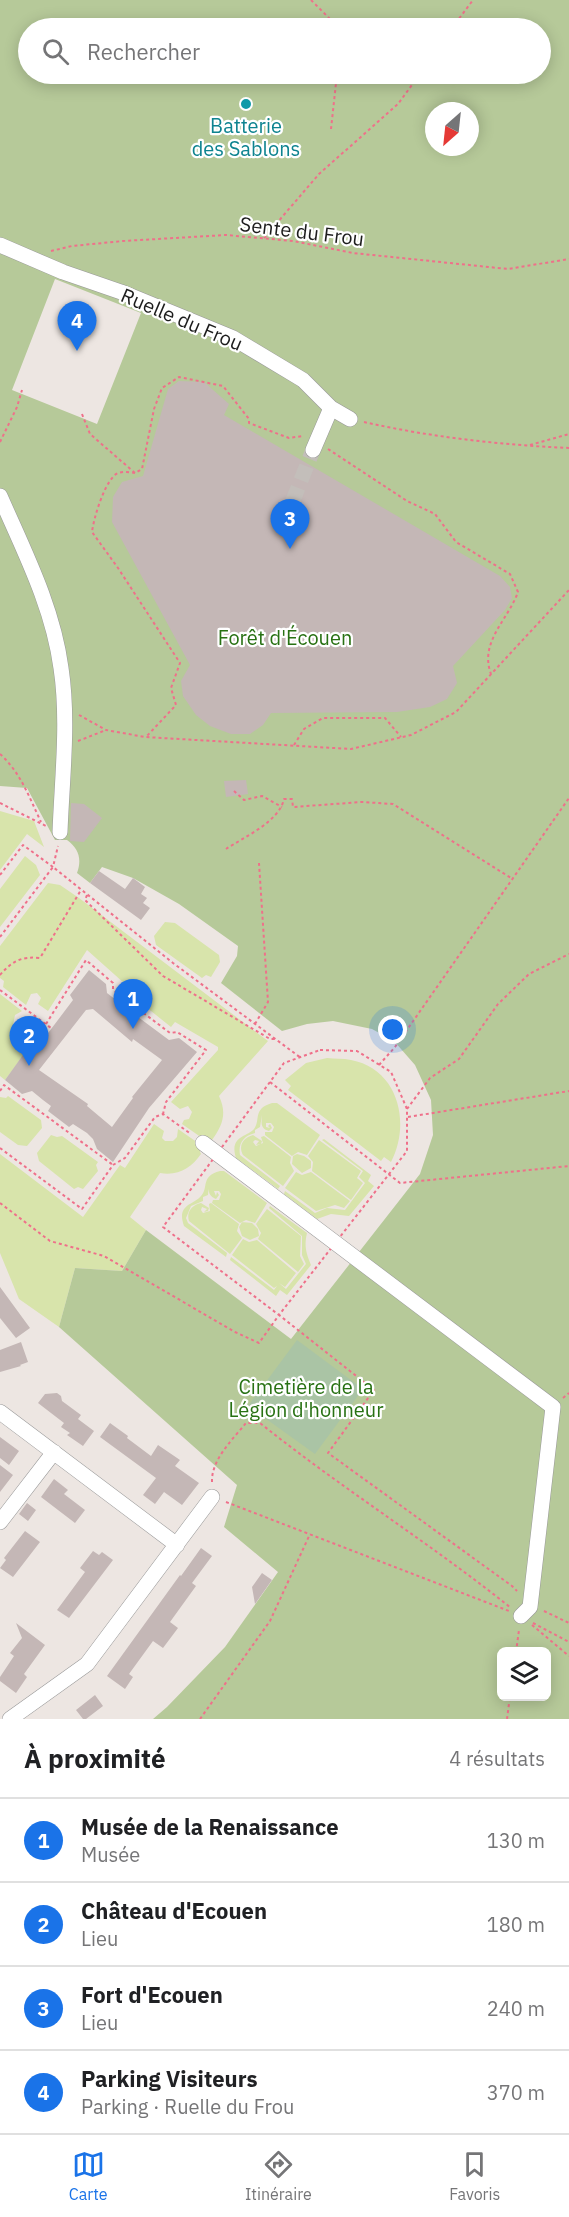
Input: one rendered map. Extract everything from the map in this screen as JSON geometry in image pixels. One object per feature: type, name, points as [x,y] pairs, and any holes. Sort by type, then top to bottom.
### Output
[{"type":"street","name":"Ruelle du Frou","points":[[0,245],[63,272],[121,292],[234,338],[303,380],[331,408],[350,419]]},
{"type":"street","points":[[312,450],[331,408]]},
{"type":"street","points":[[0,496],[29,561],[50,618],[62,668],[64,707],[60,832]]},
{"type":"street","points":[[203,1143],[554,1407],[525,1611]]},
{"type":"street","points":[[0,1412],[177,1545]]},
{"type":"street","points":[[0,1522],[54,1452]]},
{"type":"street","points":[[10,1719],[87,1664],[212,1497]]},
{"type":"path","points":[[311,0],[329,18]]},
{"type":"path","points":[[460,18],[473,0]]},
{"type":"path","points":[[331,129],[336,84]]},
{"type":"path","points":[[264,238],[319,174],[398,104],[413,84]]},
{"type":"path","name":"Sente du Frou","points":[[32,258],[72,246],[226,235],[293,241],[353,252],[508,269],[569,259]]},
{"type":"path","points":[[145,737],[176,705],[171,688],[180,663],[92,532],[95,513],[113,476],[123,471],[135,473],[142,469],[154,409],[162,388],[179,377],[223,386],[249,419],[249,423],[289,438],[320,432],[328,451],[407,501],[435,514],[456,542],[510,574],[518,592],[513,606],[499,625],[489,645],[487,662],[491,674]]},
{"type":"path","points":[[0,442],[17,407],[22,390]]},
{"type":"path","points":[[82,414],[90,434],[135,473]]},
{"type":"path","points":[[350,419],[396,430],[527,446],[569,448]]},
{"type":"path","points":[[527,446],[569,434]]},
{"type":"path","points":[[64,707],[106,730],[145,737],[351,749],[411,735],[456,712],[569,590]]},
{"type":"path","points":[[294,745],[304,729],[323,718],[385,718],[401,737]]},
{"type":"path","points":[[63,747],[106,730]]},
{"type":"path","points":[[0,754],[21,778],[41,824]]},
{"type":"path","points":[[234,791],[244,800],[262,796],[282,807]]},
{"type":"path","points":[[379,1065],[395,1047],[569,798]]},
{"type":"path","points":[[226,849],[261,828],[282,807],[284,799],[292,799],[293,807],[362,802],[393,804],[511,878]]},
{"type":"path","points":[[0,803],[60,832],[52,867],[0,937]]},
{"type":"path","points":[[0,875],[23,845],[173,963],[301,1058]]},
{"type":"path","points":[[255,1024],[268,1002],[259,863]]},
{"type":"path","points":[[0,975],[10,963],[20,958],[40,958],[81,890]]},
{"type":"path","points":[[87,895],[85,900],[163,976],[270,1040],[276,1039]]},
{"type":"path","points":[[407,1109],[430,1078],[459,1059],[498,1004],[529,974],[569,954]]},
{"type":"path","points":[[46,1024],[86,960],[113,983],[113,990],[170,1033],[177,1032],[206,1050],[166,1102],[164,1114]]},
{"type":"path","points":[[0,990],[51,1028]]},
{"type":"path","points":[[0,1203],[50,1241],[104,1256],[236,1332],[259,1342],[279,1315],[407,1150],[407,1109],[391,1072],[357,1051],[320,1050],[284,1063],[163,1227],[279,1315],[374,1390],[328,1453],[512,1586],[525,1611],[569,1656]]},
{"type":"path","points":[[270,1082],[400,1183],[569,1166]]},
{"type":"path","points":[[0,1091],[4,1085],[113,1165]]},
{"type":"path","points":[[408,1117],[569,1091]]},
{"type":"path","points":[[164,1114],[181,1127]]},
{"type":"path","points":[[0,1148],[82,1209],[113,1165],[125,1158],[155,1118],[164,1114]]},
{"type":"path","points":[[569,1623],[546,1612],[525,1611],[212,1497],[211,1472],[227,1446],[246,1423],[260,1423],[377,1511],[525,1611],[569,1642]]},
{"type":"path","points":[[200,1719],[270,1621],[310,1534]]},
{"type":"path","points":[[517,1647],[525,1611]]},
{"type":"path","points":[[507,1719],[509,1701]]},
{"type":"green space","name":"Forêt d'Écouen","points":[[0,0],[569,0],[569,1719],[153,1719],[225,1647],[278,1572],[224,1527],[237,1485],[59,1327],[75,1268],[122,1271],[146,1230],[291,1339],[420,1174],[433,1135],[431,1100],[415,1065],[394,1041],[372,1029],[333,1021],[307,1024],[282,1031],[221,983],[237,956],[238,946],[179,904],[133,878],[102,867],[90,883],[77,873],[79,859],[74,847],[67,840],[55,840],[27,788],[0,786]],"holes":[[[55,279],[141,313],[97,424],[12,390]]]},
{"type":"green space","points":[[0,811],[34,821],[44,847],[27,834],[0,870]]},
{"type":"green space","points":[[25,856],[36,865],[40,875],[0,927],[0,889]]},
{"type":"green space","points":[[48,883],[60,885],[79,898],[268,1041],[219,1096],[223,1108],[223,1119],[212,1140],[209,1138],[205,1140],[182,1124],[184,1120],[189,1119],[192,1112],[188,1106],[180,1109],[171,1102],[218,1050],[218,1047],[175,1022],[171,1027],[121,987],[124,983],[87,950],[48,1011],[38,1004],[41,998],[37,993],[31,994],[26,1005],[3,987],[4,981],[0,978],[0,946]]},
{"type":"green space","points":[[165,922],[175,923],[219,955],[220,962],[211,977],[206,975],[202,978],[156,945],[154,936]]},
{"type":"green space","points":[[0,994],[22,1011],[15,1015],[13,1025],[31,1039],[39,1032],[45,1036],[31,1056],[25,1054],[5,1080],[0,1076]]},
{"type":"green space","points":[[327,1058],[348,1059],[367,1065],[380,1074],[390,1086],[400,1115],[397,1147],[391,1162],[384,1157],[381,1161],[288,1090],[291,1086],[285,1080],[306,1063]]},
{"type":"green space","points":[[8,1096],[41,1120],[42,1128],[27,1146],[18,1145],[0,1132],[0,1097]]},
{"type":"green space","points":[[272,1103],[277,1103],[320,1135],[307,1155],[298,1152],[292,1156],[265,1135],[265,1132],[272,1132],[274,1127],[271,1123],[266,1123],[266,1127],[270,1128],[268,1126],[270,1124],[272,1128],[269,1131],[264,1128],[262,1115],[260,1127],[242,1141],[240,1155],[280,1186],[278,1189],[236,1158],[234,1151],[237,1141],[256,1126],[259,1111]]},
{"type":"green space","points":[[154,1124],[164,1131],[162,1138],[165,1141],[173,1141],[177,1137],[178,1129],[201,1145],[201,1154],[184,1170],[167,1174],[160,1173],[130,1217],[146,1230],[122,1271],[75,1268],[59,1327],[19,1299],[0,1253],[0,1154],[83,1217],[120,1165],[125,1168]]},
{"type":"green space","points":[[51,1135],[62,1136],[98,1162],[96,1165],[98,1171],[83,1189],[78,1187],[74,1189],[39,1161],[37,1153]]},
{"type":"green space","points":[[253,1135],[262,1141],[261,1144],[263,1143],[261,1137],[264,1136],[291,1157],[290,1163],[294,1171],[283,1186],[243,1155],[242,1143]]},
{"type":"green space","points":[[324,1139],[371,1175],[368,1181],[374,1186],[349,1216],[331,1214],[317,1219],[284,1194],[285,1191],[315,1213],[327,1208],[345,1210],[365,1183],[359,1177],[363,1171],[322,1140]]},
{"type":"green space","points":[[319,1140],[361,1171],[357,1178],[363,1183],[351,1200],[312,1171],[313,1162],[308,1156]]},
{"type":"green space","points":[[297,1154],[311,1161],[311,1168],[302,1173],[292,1164],[293,1156]]},
{"type":"green space","points":[[220,1171],[224,1171],[267,1203],[255,1223],[246,1220],[240,1223],[212,1203],[213,1200],[219,1200],[221,1194],[219,1191],[214,1191],[216,1196],[217,1192],[219,1195],[216,1199],[213,1198],[209,1188],[208,1195],[203,1197],[203,1201],[191,1206],[186,1218],[188,1223],[227,1253],[226,1257],[184,1226],[182,1213],[184,1209],[201,1196],[207,1179]]},
{"type":"green space","points":[[296,1172],[302,1175],[311,1172],[350,1201],[344,1208],[335,1205],[316,1211],[285,1188]]},
{"type":"green space","points":[[201,1203],[209,1208],[204,1212],[207,1209],[202,1207],[203,1213],[210,1211],[209,1204],[211,1203],[239,1224],[237,1231],[242,1238],[230,1254],[189,1221],[190,1209]]},
{"type":"green space","points":[[270,1206],[307,1233],[306,1249],[311,1265],[287,1295],[280,1290],[276,1296],[230,1260],[231,1257],[274,1290],[277,1286],[274,1288],[232,1255],[243,1239],[249,1242],[257,1240],[296,1273],[285,1287],[279,1283],[286,1289],[306,1264],[302,1255],[302,1236],[269,1208]]},
{"type":"green space","points":[[267,1209],[301,1236],[300,1256],[304,1264],[298,1272],[258,1239],[261,1233],[256,1224]]},
{"type":"green space","points":[[242,1222],[252,1223],[258,1229],[259,1236],[250,1240],[242,1236],[239,1227]]},
{"type":"green space","name":"Cimetière de la Légion d'honneur","points":[[297,1340],[363,1389],[315,1454],[248,1406]]},
{"type":"building","points":[[179,381],[204,382],[229,404],[224,415],[500,576],[510,587],[512,598],[505,610],[453,666],[457,683],[447,699],[430,707],[397,712],[271,713],[263,725],[250,734],[231,734],[210,726],[196,715],[183,696],[181,681],[190,665],[112,522],[113,497],[122,482],[143,476],[168,389]]},
{"type":"building","points":[[246,780],[248,794],[226,797],[224,781]]},
{"type":"building","points":[[71,803],[84,804],[102,818],[84,842],[70,841]]},
{"type":"building","points":[[99,871],[125,889],[133,878],[145,887],[141,894],[147,898],[143,903],[150,908],[141,920],[90,883]]},
{"type":"building","points":[[89,970],[106,984],[107,993],[138,1017],[169,1040],[179,1038],[197,1052],[149,1108],[113,1162],[97,1149],[93,1139],[87,1133],[73,1124],[69,1127],[48,1111],[51,1106],[32,1091],[22,1094],[5,1080],[23,1055],[27,1061],[73,1000],[70,995]],"holes":[[[93,1009],[132,1042],[133,1039],[162,1060],[132,1097],[112,1127],[87,1106],[88,1104],[39,1070],[86,1010]]]},
{"type":"building","points":[[0,1287],[30,1328],[16,1338],[0,1318]]},
{"type":"building","points":[[21,1342],[28,1362],[0,1372],[0,1350]]},
{"type":"building","points":[[57,1393],[61,1396],[62,1401],[81,1415],[78,1419],[94,1431],[83,1446],[67,1435],[70,1433],[61,1427],[64,1423],[38,1403],[45,1394]]},
{"type":"building","points":[[110,1423],[151,1456],[158,1445],[180,1460],[175,1466],[199,1483],[182,1505],[164,1492],[155,1504],[143,1495],[156,1478],[100,1437]]},
{"type":"building","points":[[0,1437],[19,1451],[9,1465],[0,1458]]},
{"type":"building","points":[[0,1465],[13,1475],[0,1492]]},
{"type":"building","points":[[54,1479],[68,1490],[64,1494],[85,1510],[75,1523],[41,1497]]},
{"type":"building","points":[[27,1503],[36,1510],[28,1521],[19,1514]]},
{"type":"building","points":[[25,1531],[40,1542],[13,1577],[0,1568],[6,1560],[4,1558]]},
{"type":"building","points":[[201,1548],[212,1556],[192,1583],[196,1586],[170,1622],[178,1628],[163,1648],[153,1641],[129,1674],[133,1677],[125,1689],[107,1676]]},
{"type":"building","points":[[93,1551],[99,1555],[102,1552],[113,1560],[69,1618],[57,1610],[85,1572],[80,1568]]},
{"type":"building","points":[[262,1573],[272,1580],[255,1604],[252,1587]]},
{"type":"building","points":[[16,1623],[45,1645],[24,1674],[27,1677],[16,1693],[0,1681],[0,1677],[14,1656],[10,1653],[22,1638]]},
{"type":"building","points":[[95,1695],[103,1706],[83,1719],[76,1710]]},
{"type":"tunnel","points":[[284,523],[313,450]]},
{"type":"place","name":"Batterie des Sablons","points":[[246,104]]},
{"type":"place","name":"Parking Visiteurs","points":[[77,351]]},
{"type":"place","name":"Fort d'Ecouen","points":[[290,549]]},
{"type":"place","name":"Musée de la Renaissance","points":[[133,1029]]},
{"type":"place","name":"Château d'Ecouen","points":[[29,1066]]}]
